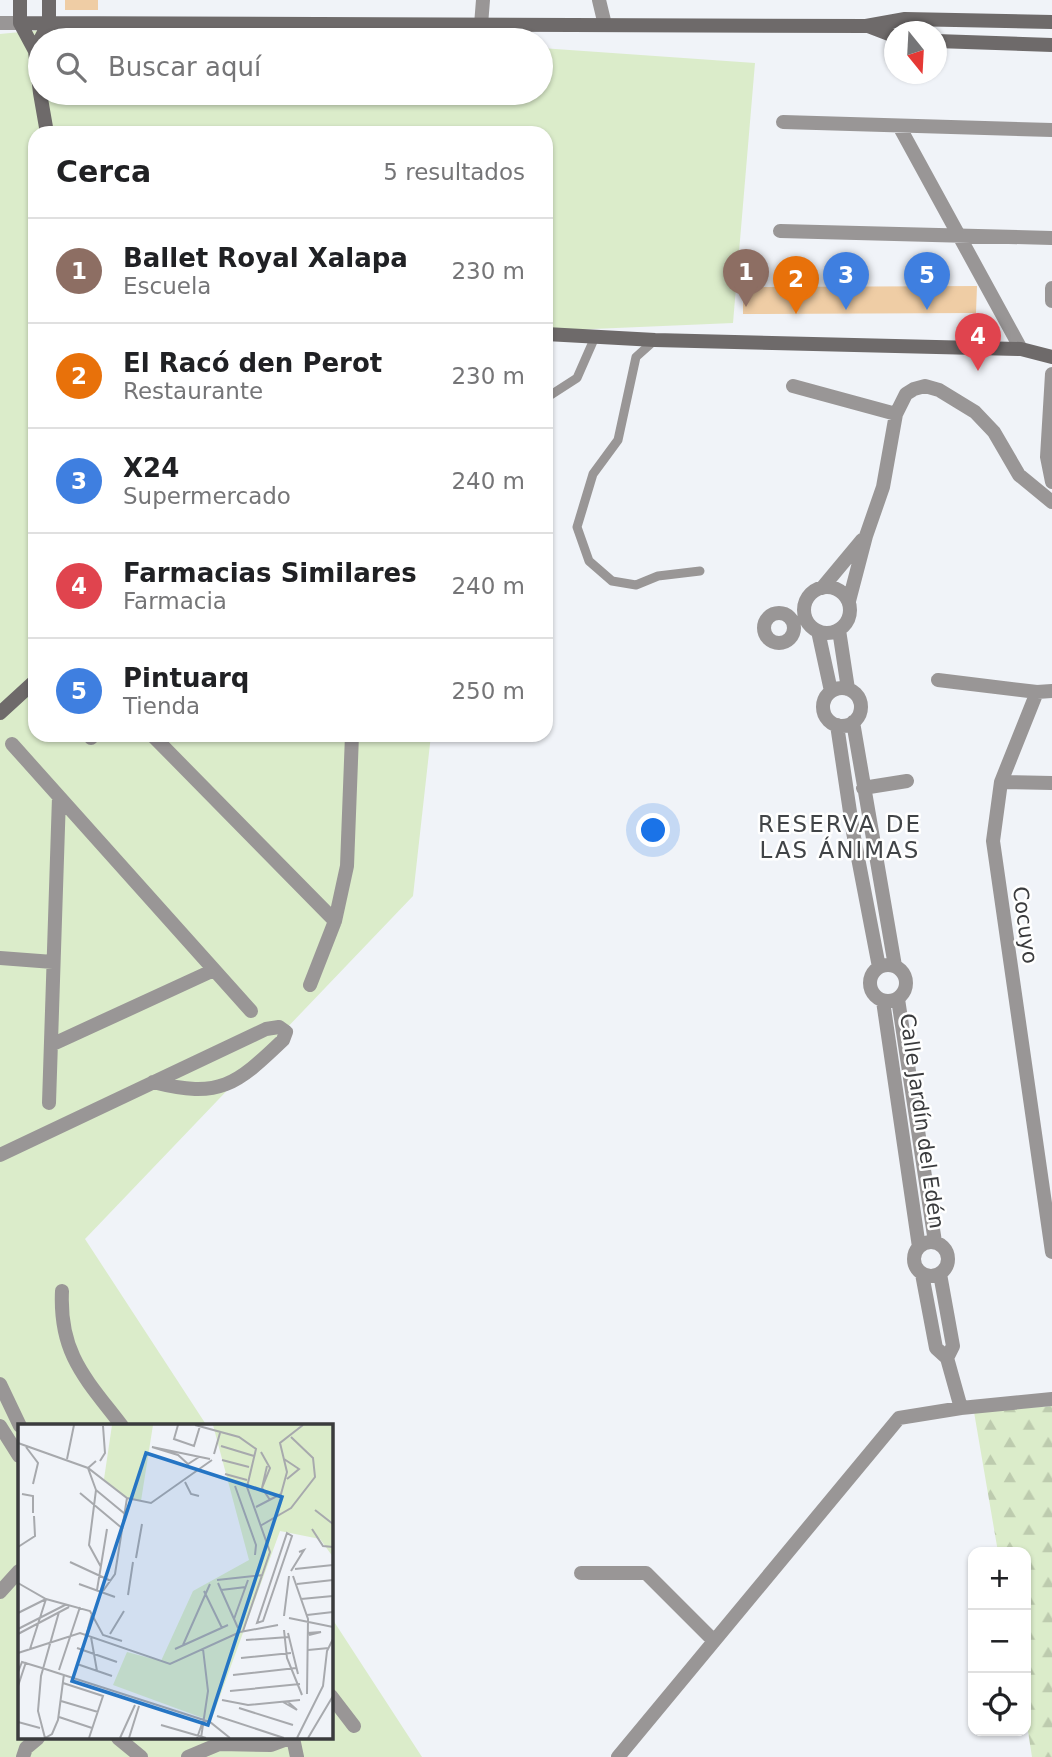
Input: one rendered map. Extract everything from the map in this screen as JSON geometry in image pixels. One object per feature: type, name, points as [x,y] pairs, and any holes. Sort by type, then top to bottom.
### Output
[{"type":"street","points":[[20,0],[20,23],[28,32]]},
{"type":"street","points":[[47,28],[49,0]]},
{"type":"street","points":[[481,24],[483,0]]},
{"type":"street","points":[[599,0],[605,25]]},
{"type":"street","points":[[0,23],[866,26],[905,19],[1052,22]]},
{"type":"street","points":[[866,26],[884,32]]},
{"type":"street","points":[[947,41],[1052,45]]},
{"type":"street","points":[[42,105],[46,126]]},
{"type":"street","points":[[783,122],[1052,130]]},
{"type":"street","points":[[899,126],[958,234],[1027,350]]},
{"type":"street","points":[[780,231],[1052,238]]},
{"type":"street","points":[[1052,288],[1052,301]]},
{"type":"street","points":[[553,334],[655,340],[1027,350],[1052,356]]},
{"type":"street","points":[[1027,350],[1052,345]]},
{"type":"street","points":[[1052,374],[1047,457],[1052,482]]},
{"type":"street","points":[[793,386],[896,414]]},
{"type":"street","points":[[848,689],[839,630],[849,617],[849,601],[866,536],[883,487],[896,414],[906,394],[925,386],[953,397],[975,412],[995,432],[1019,475],[1052,502]]},
{"type":"street","points":[[839,630],[818,631],[800,624],[806,601],[822,588],[866,536]]},
{"type":"street","points":[[822,588],[835,589],[849,601]]},
{"type":"street","points":[[818,631],[831,691],[823,707],[827,719],[837,725],[853,722]]},
{"type":"street","points":[[938,680],[1037,692],[1052,691]]},
{"type":"street","points":[[0,713],[28,687]]},
{"type":"street","points":[[831,691],[848,689],[858,696],[861,707],[853,722],[869,830],[895,966],[903,974],[906,984],[890,1000],[870,988],[871,976],[879,967],[895,966]]},
{"type":"street","name":"Cocuyo","points":[[1037,692],[1001,782],[993,841],[1052,1252]]},
{"type":"street","points":[[837,725],[853,832],[879,967]]},
{"type":"street","points":[[159,742],[335,921]]},
{"type":"street","points":[[310,985],[335,921],[347,866],[352,742]]},
{"type":"street","points":[[12,744],[250,1011]]},
{"type":"street","points":[[863,788],[906,781]]},
{"type":"street","points":[[1001,782],[1052,783]]},
{"type":"street","points":[[49,1103],[59,797]]},
{"type":"street","points":[[853,832],[869,830]]},
{"type":"street","points":[[0,958],[52,962]]},
{"type":"street","points":[[51,1045],[214,970]]},
{"type":"street","name":"Calle Jardín del Edén","points":[[890,1000],[912,1137],[935,1242]]},
{"type":"street","points":[[0,1156],[153,1082],[266,1029],[279,1027],[286,1032],[283,1040],[233,1084],[184,1090],[153,1082]]},
{"type":"street","name":"Calle Jardín del Edén","points":[[912,1137],[919,1247]]},
{"type":"street","points":[[1038,1169],[1052,1175]]},
{"type":"street","points":[[947,1358],[953,1346],[940,1274],[948,1259],[945,1249],[935,1242],[919,1247],[914,1261],[922,1273],[936,1348],[947,1358],[961,1408]]},
{"type":"street","points":[[922,1273],[940,1274]]},
{"type":"street","points":[[62,1291],[60,1321],[75,1365],[120,1424]]},
{"type":"street","points":[[0,1384],[19,1424]]},
{"type":"street","points":[[618,1757],[899,1418],[961,1408],[1052,1399]]},
{"type":"street","points":[[0,1426],[18,1455]]},
{"type":"street","points":[[0,1592],[18,1572]]},
{"type":"street","points":[[581,1573],[646,1573],[714,1641]]},
{"type":"street","points":[[332,1697],[354,1726]]},
{"type":"street","points":[[23,1757],[26,1748],[36,1740]]},
{"type":"street","points":[[120,1740],[141,1757]]},
{"type":"street","points":[[188,1757],[219,1744],[271,1747],[287,1740]]},
{"type":"street","points":[[293,1740],[297,1757]]},
{"type":"lane","points":[[553,393],[576,378],[595,337]]},
{"type":"lane","points":[[655,340],[636,357],[618,440],[593,474],[578,527],[589,561],[611,581],[636,585],[658,576],[700,571]]},
{"type":"green space","points":[[92,25],[216,25],[260,28],[61,28]]},
{"type":"green space","points":[[28,31],[28,105],[553,105],[553,49],[755,63],[733,323],[553,331],[553,126],[28,126],[28,742],[430,742],[413,896],[85,1239],[206,1424],[18,1424],[18,1740],[332,1740],[332,1619],[422,1757],[0,1757],[0,34]]},
{"type":"green space","points":[[1052,1406],[1052,1757],[1032,1757],[1029,1736],[1031,1736],[1031,1547],[997,1547],[974,1412]]},
{"type":"building","points":[[65,0],[98,0],[98,10],[65,10]]},
{"type":"building","points":[[977,286],[976,313],[743,314],[743,287]]},
{"type":"place","name":"Ballet Royal Xalapa","points":[[746,307]]},
{"type":"place","name":"X24","points":[[846,310]]},
{"type":"place","name":"Pintuarq","points":[[927,310]]},
{"type":"place","name":"El Racó den Perot","points":[[796,314]]},
{"type":"place","name":"Farmacias Similares","points":[[978,371]]},
{"type":"district","name":"RESERVA DE LAS ÁNIMAS","points":[[840,837]]}]
